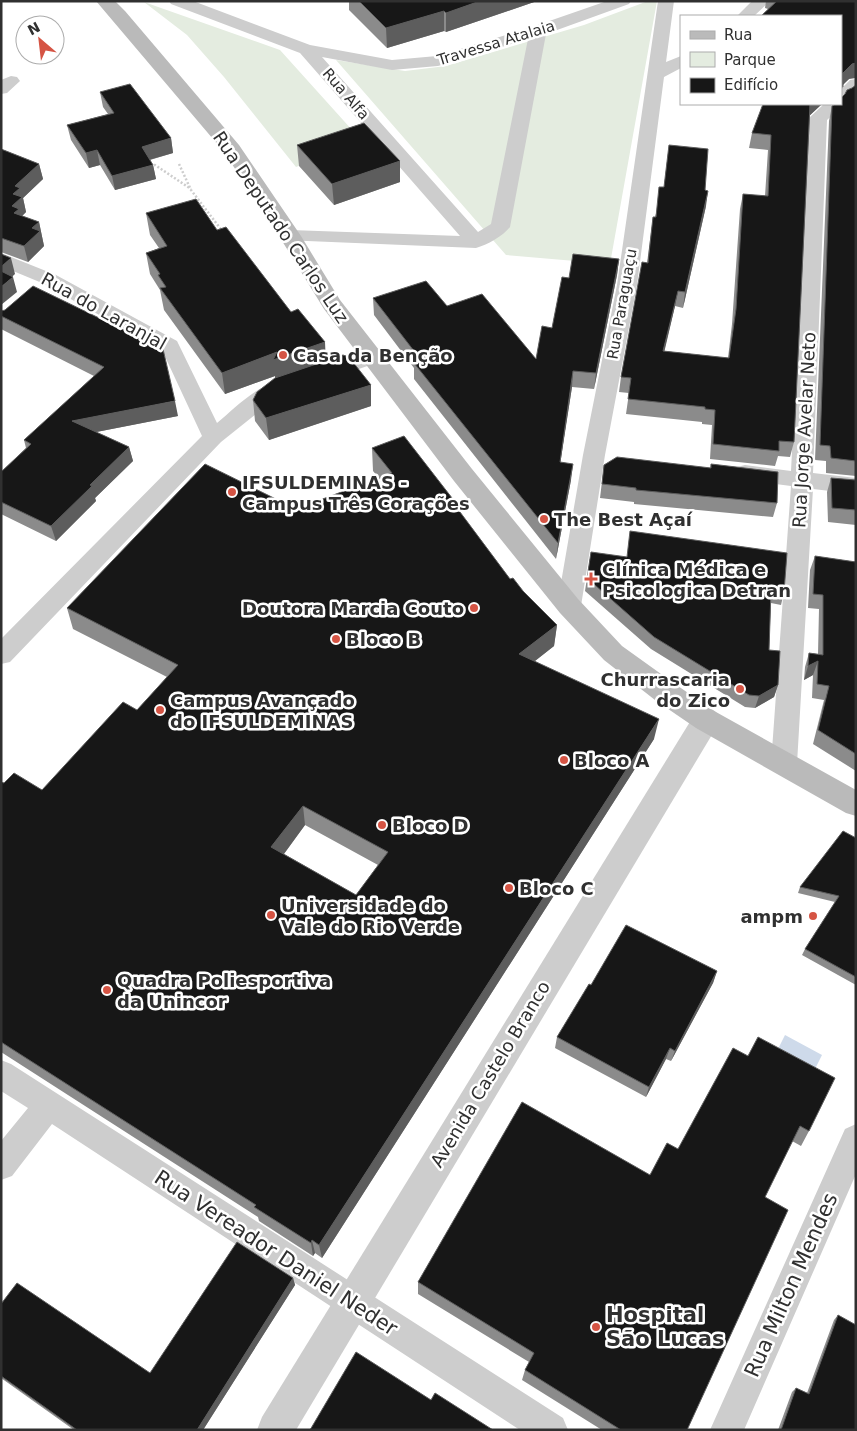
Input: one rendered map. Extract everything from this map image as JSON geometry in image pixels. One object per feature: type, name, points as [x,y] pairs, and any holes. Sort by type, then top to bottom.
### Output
[{"type":"main road","name":"Rua Deputado Carlos Luz","points":[[105,1],[232,148],[332,304],[458,468],[569,606],[613,653],[706,720],[856,804]]},
{"type":"street","name":"Rua Alfa","points":[[177,1],[306,48],[476,242]]},
{"type":"street","name":"Travessa Atalaia","points":[[306,48],[392,65],[438,62],[538,31],[623,1]]},
{"type":"street","name":"Rua Paraguaçu","points":[[569,606],[603,456],[666,1]]},
{"type":"street","points":[[746,15],[762,1]]},
{"type":"street","points":[[290,236],[476,242],[500,227],[538,31]]},
{"type":"street","points":[[657,74],[680,62]]},
{"type":"street","points":[[842,97],[856,84]]},
{"type":"street","name":"Rua Jorge Avelar Neto","points":[[784,764],[802,480],[818,118],[833,105]]},
{"type":"street","name":"Rua do Laranjal","points":[[1,259],[42,285],[170,346],[213,437]]},
{"type":"street","points":[[1,655],[213,437],[269,393],[372,357]]},
{"type":"street","points":[[726,471],[856,486]]},
{"type":"street","name":"Avenida Castelo Branco","points":[[275,1430],[706,720]]},
{"type":"street","name":"Rua Vereador Daniel Neder","points":[[1,1074],[551,1430]]},
{"type":"street","points":[[1,1166],[48,1105]]},
{"type":"street","name":"Rua Milton Mendes","points":[[727,1430],[856,1139]]},
{"type":"path","points":[[179,164],[192,190],[225,235]]},
{"type":"path","points":[[146,167],[154,165],[192,190]]},
{"type":"green space","points":[[648,1],[657,1],[610,264],[506,255],[336,60],[405,71],[446,66],[584,25]]},
{"type":"green space","points":[[144,2],[280,50],[362,141],[296,167],[224,77],[187,35]]},
{"type":"water","points":[[785,1035],[822,1055],[813,1073],[776,1053]]},
{"type":"building","points":[[359,1],[480,1],[446,13],[444,11],[386,28]]},
{"type":"building","points":[[777,1],[856,1],[856,63],[852,64],[843,73],[843,87],[842,15],[762,15]]},
{"type":"building","points":[[130,84],[171,138],[142,147],[153,165],[112,176],[97,150],[86,153],[67,125],[114,113],[100,92]]},
{"type":"building","points":[[856,85],[856,461],[831,458],[830,446],[820,445],[832,106],[842,105],[842,97],[847,90]]},
{"type":"building","points":[[763,105],[810,105],[794,442],[779,441],[779,451],[713,444],[715,410],[705,409],[705,407],[628,399],[631,378],[621,377],[642,262],[648,263],[653,217],[656,217],[659,187],[664,187],[669,145],[708,149],[705,190],[708,191],[685,292],[678,291],[663,351],[729,358],[736,309],[743,194],[768,196],[771,135],[752,133]]},
{"type":"building","points":[[364,123],[400,161],[332,184],[297,145]]},
{"type":"building","points":[[1,149],[39,164],[15,186],[20,188],[13,194],[22,197],[12,206],[19,209],[14,213],[39,222],[32,228],[40,231],[24,246],[1,238]]},
{"type":"building","points":[[196,199],[217,230],[226,227],[291,312],[298,309],[325,342],[273,360],[277,352],[222,373],[160,288],[166,287],[146,253],[167,246],[146,213]]},
{"type":"building","points":[[1,254],[11,258],[1,267]]},
{"type":"building","points":[[573,254],[619,259],[596,373],[573,371],[560,462],[573,464],[558,543],[414,363],[421,360],[373,298],[426,281],[447,306],[482,294],[536,359],[542,326],[552,328],[562,277],[569,278]]},
{"type":"building","points":[[1,271],[13,277],[1,287]]},
{"type":"building","points":[[33,286],[163,349],[175,401],[72,421],[129,447],[51,526],[1,502],[1,472],[31,444],[24,440],[104,367],[1,316],[1,311],[5,310]]},
{"type":"building","points":[[343,355],[349,357],[371,385],[266,418],[253,400],[257,392],[275,378]]},
{"type":"building","name":"Universidade do Vale do Rio Verde","points":[[404,436],[459,507],[457,508],[510,579],[513,578],[523,591],[557,625],[519,654],[659,719],[319,1245],[312,1240],[311,1243],[254,1207],[256,1205],[1,1042],[1,782],[4,783],[14,773],[42,790],[123,702],[137,710],[178,665],[67,608],[205,464],[296,509],[392,473],[372,448]],"holes":[[[303,806],[388,852],[356,895],[271,847]]]},
{"type":"building","points":[[617,457],[711,468],[711,464],[778,472],[777,503],[636,490],[636,488],[602,484],[604,465]]},
{"type":"building","points":[[831,478],[856,480],[856,510],[832,508]]},
{"type":"building","points":[[630,531],[787,553],[784,592],[771,590],[769,650],[780,651],[778,685],[759,696],[749,695],[654,637],[587,578],[591,552],[627,557]]},
{"type":"building","points":[[815,556],[856,562],[856,754],[818,730],[829,686],[817,684],[818,661],[808,666],[809,653],[823,655],[823,595],[813,594]]},
{"type":"building","points":[[843,831],[856,838],[856,977],[805,949],[839,896],[800,887]]},
{"type":"building","points":[[626,925],[717,971],[675,1051],[670,1048],[649,1087],[557,1037],[589,984],[591,985]]},
{"type":"building","points":[[758,1037],[835,1078],[809,1131],[800,1126],[765,1197],[788,1210],[687,1430],[621,1430],[525,1370],[534,1353],[418,1282],[522,1102],[650,1175],[667,1143],[678,1149],[733,1048],[748,1056]]},
{"type":"building","points":[[237,1242],[293,1278],[197,1430],[77,1430],[1,1376],[1,1304],[17,1283],[150,1373]]},
{"type":"building","points":[[838,1315],[856,1325],[856,1430],[781,1430],[796,1388],[809,1394]]},
{"type":"building","points":[[356,1352],[431,1400],[435,1393],[493,1430],[310,1430]]},
{"type":"place","name":"Casa da Benção","points":[[283,355]]},
{"type":"place","name":"IFSULDEMINAS - Campus Três Corações","points":[[232,492]]},
{"type":"place","name":"The Best Açaí","points":[[544,519]]},
{"type":"place","name":"Clínica Médica e Psicologica Detran","points":[[591,579]]},
{"type":"place","name":"Doutora Marcia Couto","points":[[474,608]]},
{"type":"place","name":"Bloco B","points":[[336,639]]},
{"type":"place","name":"Churrascaria do Zico","points":[[740,689]]},
{"type":"place","name":"Campus Avançado do IFSULDEMINAS","points":[[160,710]]},
{"type":"place","name":"Bloco A","points":[[564,760]]},
{"type":"place","name":"Bloco D","points":[[382,825]]},
{"type":"place","name":"Bloco C","points":[[509,888]]},
{"type":"place","name":"Universidade do Vale do Rio Verde","points":[[271,915]]},
{"type":"place","name":"ampm","points":[[813,916]]},
{"type":"place","name":"Quadra Poliesportiva da Unincor","points":[[107,990]]},
{"type":"place","name":"Hospital São Lucas","points":[[596,1327]]}]
